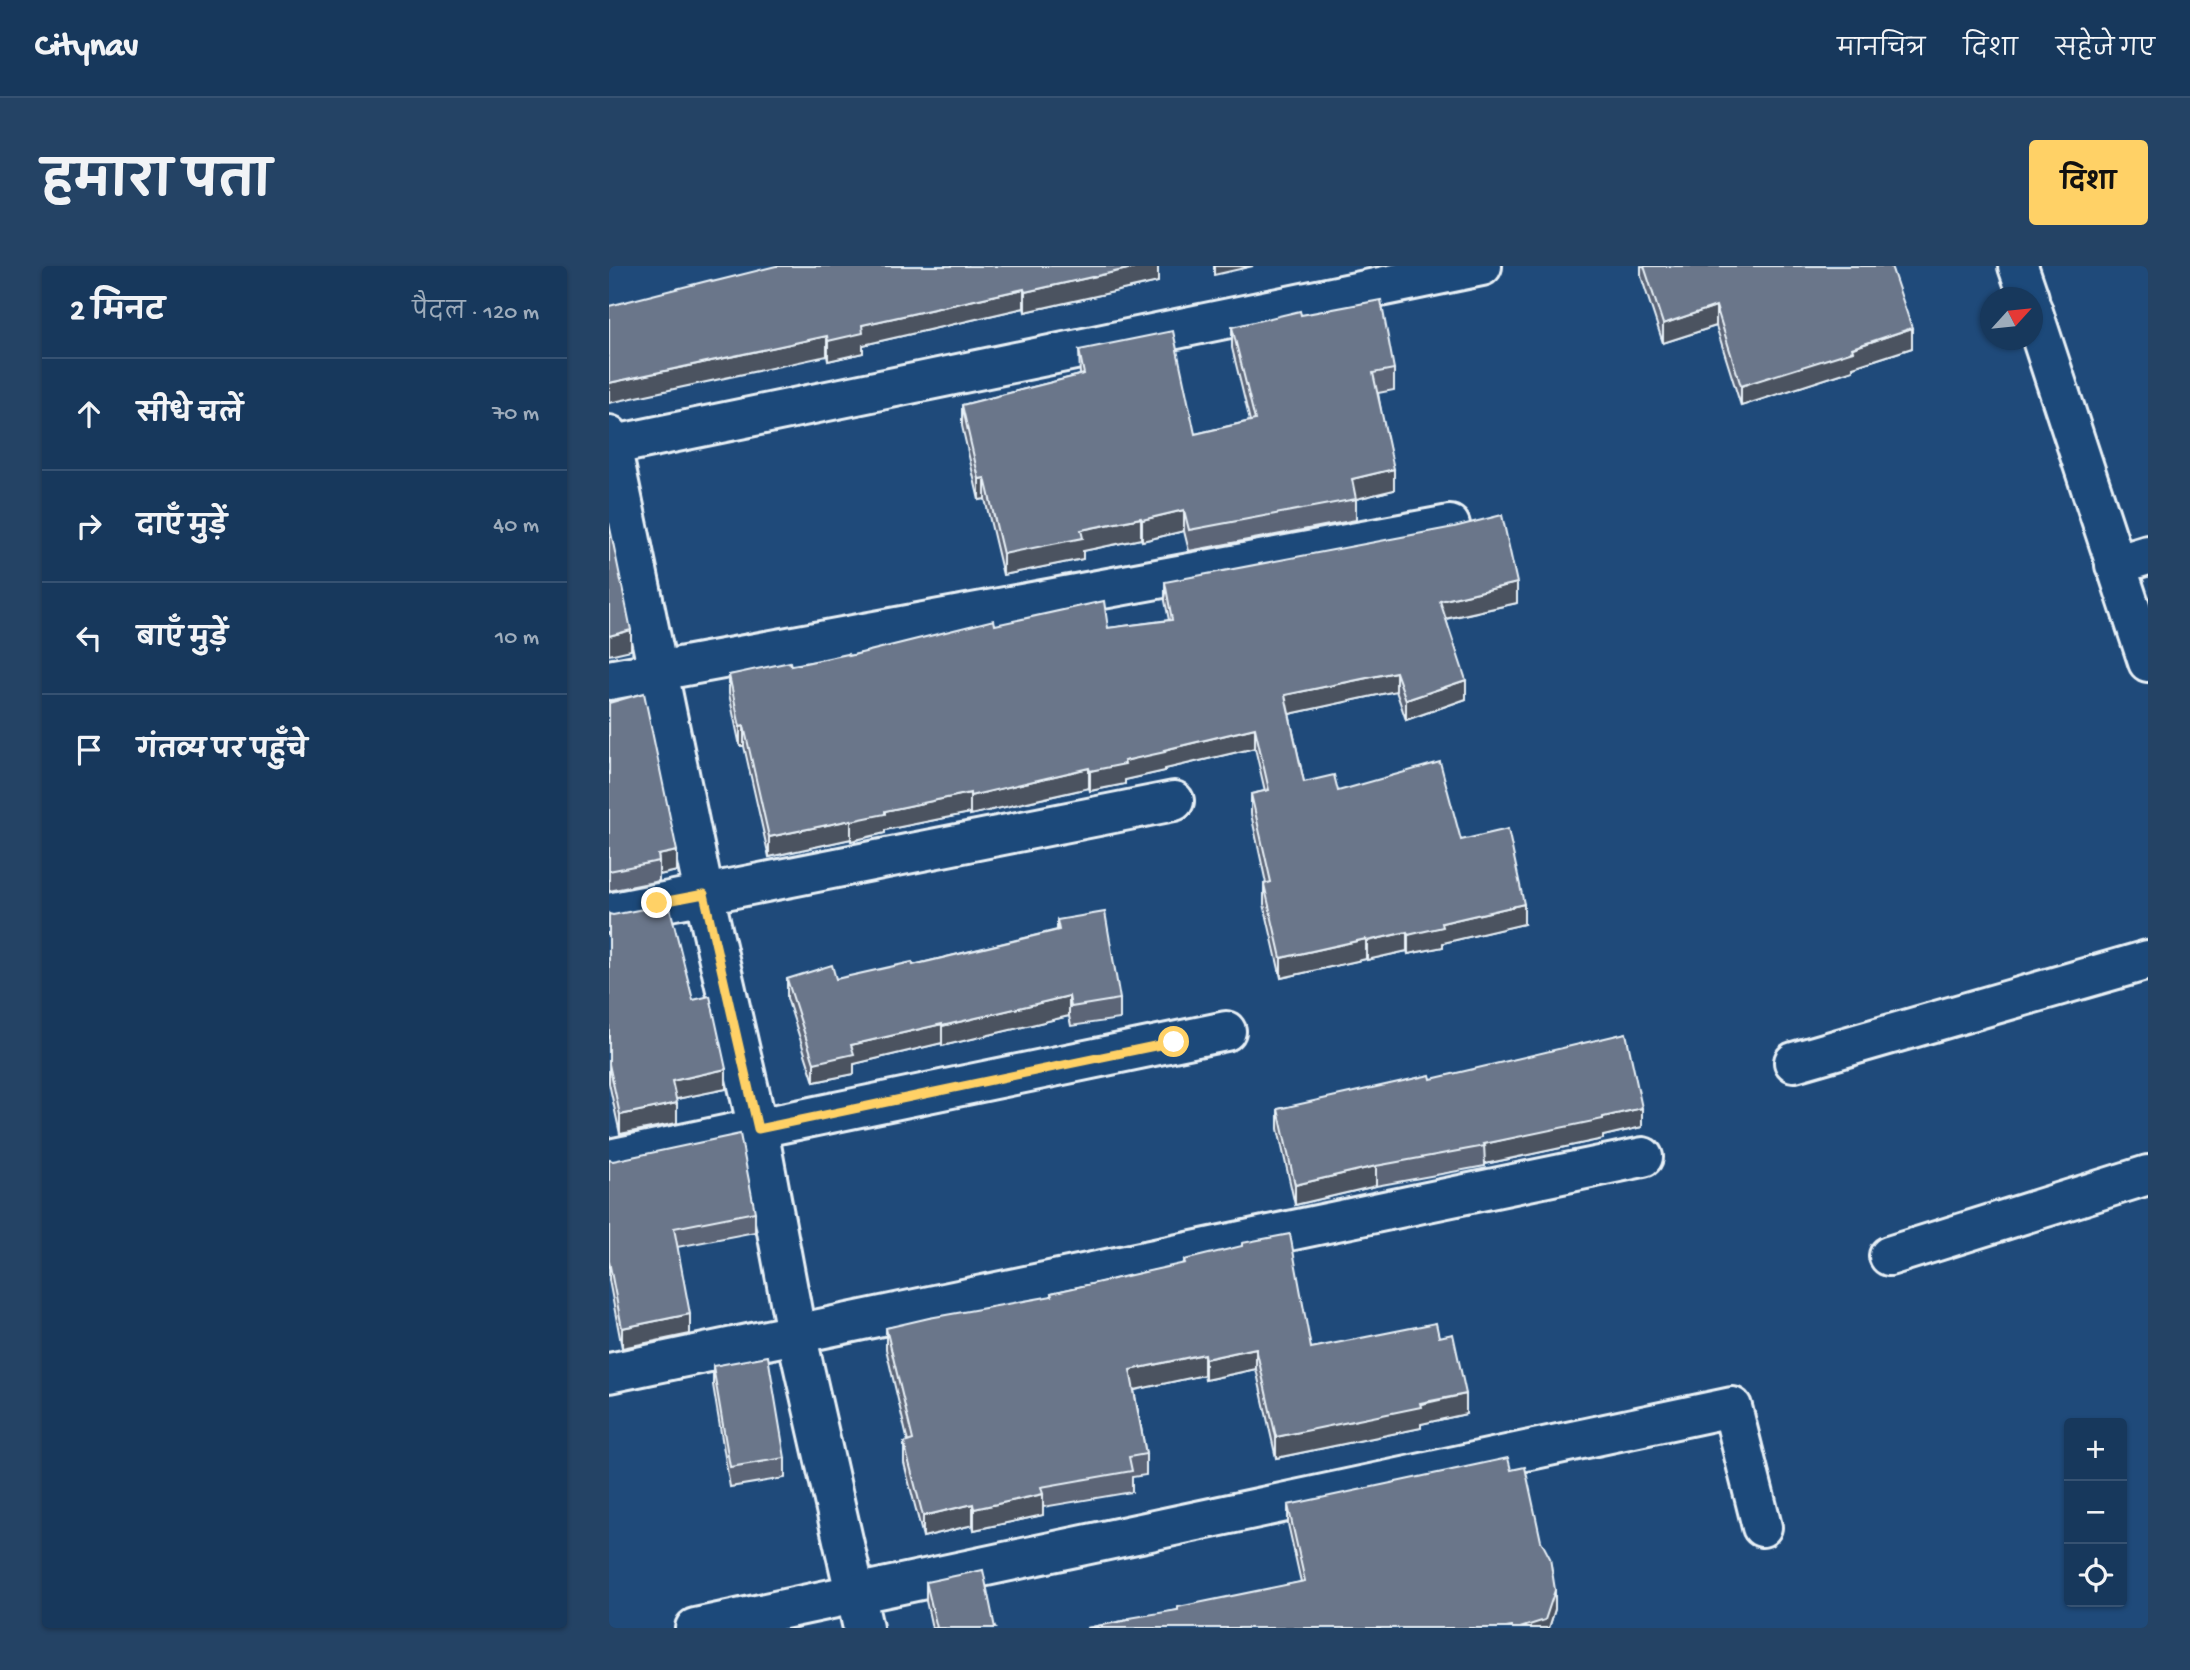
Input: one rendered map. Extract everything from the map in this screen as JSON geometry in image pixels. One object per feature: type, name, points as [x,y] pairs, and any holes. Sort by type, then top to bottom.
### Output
[{"type":"street","points":[[860,1611],[796,1333],[758,1129],[704,894],[610,442],[1482,266]]},
{"type":"street","points":[[2018,266],[2025,287]]},
{"type":"street","points":[[2043,337],[2132,560],[2148,662]]},
{"type":"street","points":[[609,680],[1450,525]]},
{"type":"street","points":[[609,913],[1174,801]]},
{"type":"street","points":[[1794,1062],[2148,960]]},
{"type":"street","points":[[609,1159],[1226,1031]]},
{"type":"street","points":[[609,1373],[1643,1157]]},
{"type":"street","points":[[1889,1256],[2148,1175]]},
{"type":"street","points":[[695,1628],[860,1611],[1732,1407],[1762,1527]]},
{"type":"building","points":[[776,266],[1141,266],[862,325],[863,333],[828,341],[827,336],[609,383],[609,306]]},
{"type":"building","points":[[1644,266],[1891,266],[1912,328],[1852,348],[1853,351],[1741,386],[1716,306],[1663,324]]},
{"type":"building","points":[[1381,300],[1394,369],[1373,373],[1394,469],[1352,479],[1356,499],[1189,530],[1184,510],[1081,530],[1083,538],[1003,554],[985,478],[979,479],[962,405],[1084,374],[1079,350],[1173,331],[1195,434],[1255,420],[1232,327],[1300,311],[1301,315]]},
{"type":"building","points":[[1502,515],[1517,583],[1440,601],[1466,680],[1406,700],[1396,672],[1285,695],[1304,782],[1334,775],[1338,791],[1440,762],[1461,840],[1508,829],[1524,904],[1442,923],[1443,927],[1408,935],[1407,932],[1367,941],[1366,939],[1281,958],[1264,884],[1271,882],[1251,794],[1269,790],[1255,728],[1124,761],[1125,764],[1090,771],[1089,768],[970,796],[970,793],[885,811],[885,814],[769,837],[744,726],[740,727],[729,675],[790,662],[791,666],[848,654],[849,656],[994,620],[995,625],[1104,601],[1108,628],[1172,620],[1165,582],[1454,527]]},
{"type":"building","points":[[609,523],[631,630],[609,636]]},
{"type":"building","points":[[644,693],[677,851],[658,855],[659,861],[609,871],[609,703]]},
{"type":"building","points":[[669,904],[693,1000],[710,996],[726,1069],[672,1081],[677,1103],[620,1115],[609,1064],[609,914]]},
{"type":"building","points":[[1105,912],[1120,999],[1071,1007],[1069,996],[851,1045],[854,1054],[814,1063],[787,979],[832,965],[836,979],[912,962],[913,965],[1059,930],[1057,920]]},
{"type":"building","points":[[1626,1033],[1642,1108],[1484,1144],[1485,1146],[1376,1166],[1295,1185],[1278,1109],[1430,1075],[1431,1079]]},
{"type":"building","points":[[740,1134],[755,1212],[674,1228],[690,1314],[622,1328],[609,1261],[609,1160]]},
{"type":"building","points":[[1290,1234],[1311,1348],[1436,1323],[1439,1337],[1453,1334],[1466,1394],[1420,1403],[1421,1407],[1276,1437],[1256,1348],[1205,1359],[1204,1354],[1130,1370],[1146,1454],[1129,1457],[1132,1471],[1041,1487],[1043,1494],[974,1509],[973,1504],[923,1516],[904,1443],[913,1440],[886,1328],[1052,1296],[1051,1293],[1185,1263],[1184,1260],[1242,1246],[1242,1243]]},
{"type":"building","points":[[768,1356],[785,1458],[730,1467],[713,1366]]},
{"type":"building","points":[[1508,1458],[1511,1470],[1525,1467],[1541,1541],[1550,1558],[1555,1590],[1545,1620],[1520,1628],[1087,1628],[1305,1581],[1288,1505]]},
{"type":"building","points":[[983,1570],[995,1628],[937,1628],[926,1582]]},
{"type":"route","points":[[657,903],[704,894],[758,1129],[1174,1042]]}]
